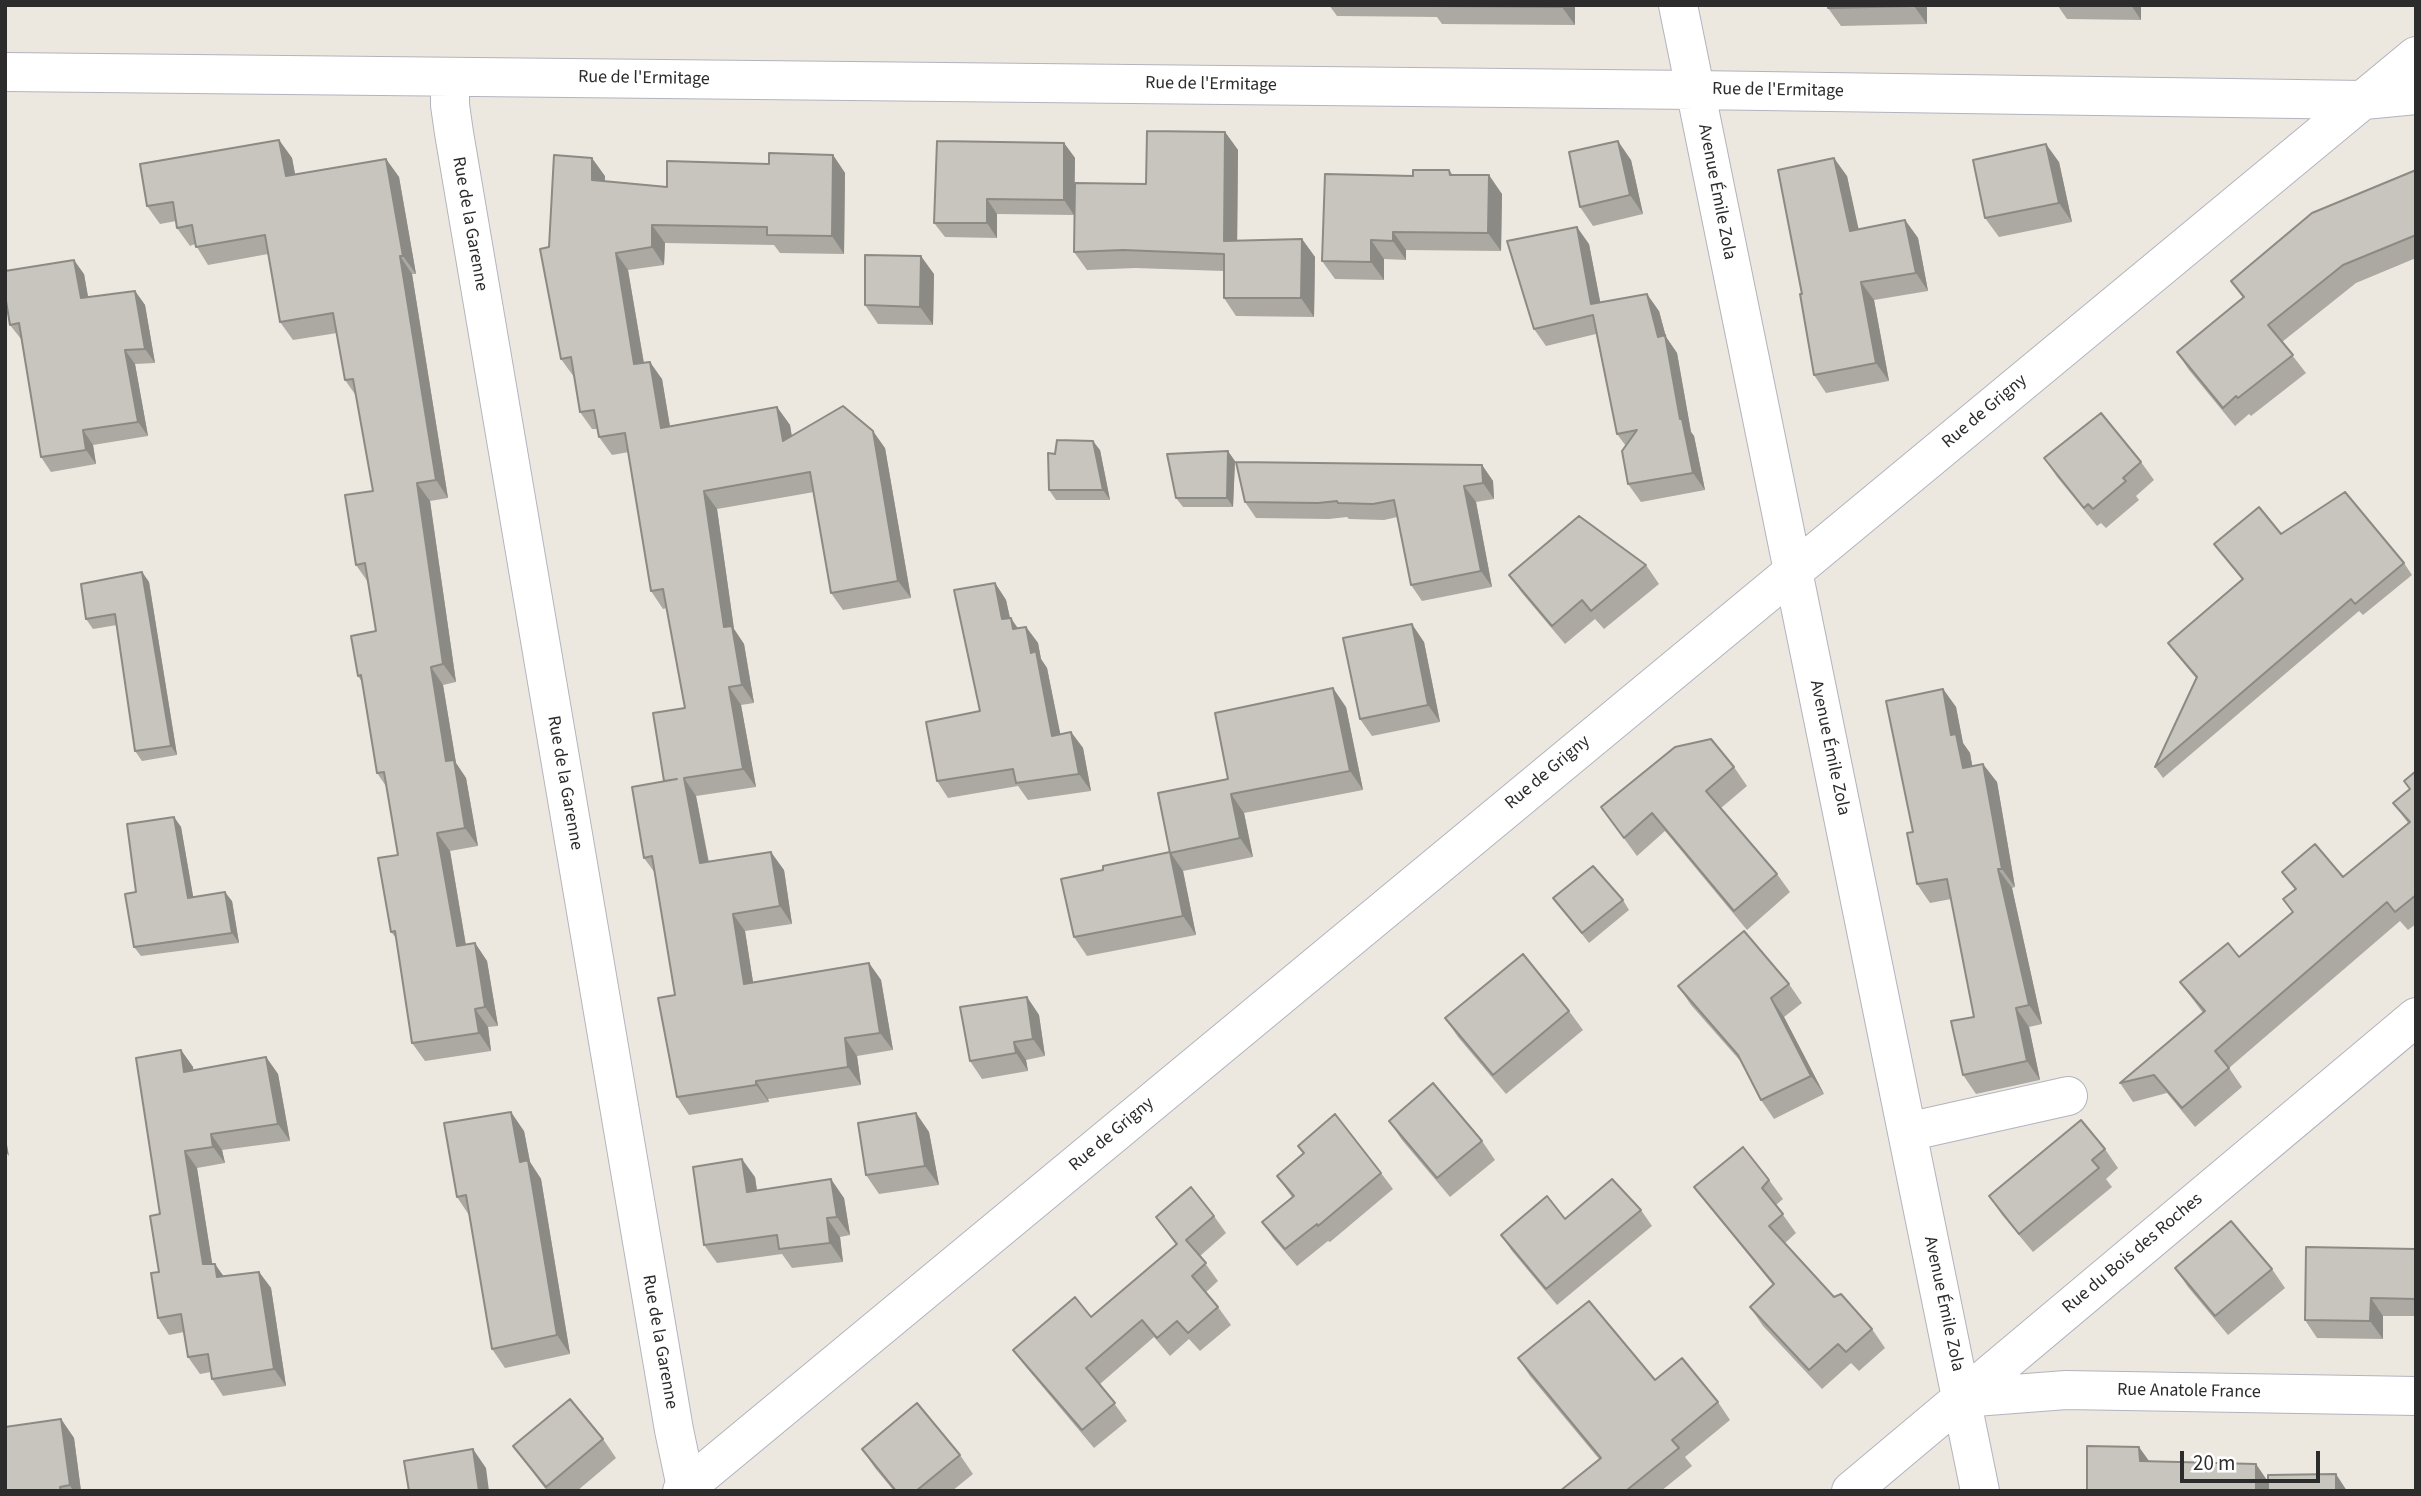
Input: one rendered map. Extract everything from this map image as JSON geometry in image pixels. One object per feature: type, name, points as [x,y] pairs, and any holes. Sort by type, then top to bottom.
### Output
[{"type":"street","name":"Avenue Émile Zola","points":[[1678,5],[1980,1491]]},
{"type":"street","name":"Rue de Grigny","points":[[684,1489],[2416,56]]},
{"type":"street","name":"Rue de l'Ermitage","points":[[5,72],[2364,100],[2416,95]]},
{"type":"street","name":"Rue de la Garenne","points":[[450,78],[450,105],[456,147],[684,1489]]},
{"type":"street","name":"Rue du Bois des Roches","points":[[1851,1491],[2416,1017]]},
{"type":"street","points":[[1908,1132],[2068,1096]]},
{"type":"street","name":"Rue Anatole France","points":[[1962,1398],[2066,1390],[2416,1396]]},
{"type":"building","points":[[1562,5],[1562,7],[1429,6]]},
{"type":"building","points":[[1828,5],[1914,5],[1914,6],[1828,8]]},
{"type":"building","points":[[1147,131],[1225,132],[1224,241],[1302,239],[1301,298],[1224,298],[1224,254],[1123,250],[1074,252],[1075,183],[1146,184]]},
{"type":"building","points":[[279,140],[286,176],[386,159],[436,480],[417,483],[443,664],[431,667],[446,761],[454,760],[465,828],[437,833],[457,946],[475,943],[485,1007],[475,1009],[479,1033],[412,1043],[395,931],[391,932],[378,858],[398,855],[384,772],[377,773],[361,675],[358,676],[351,636],[376,631],[365,563],[356,565],[345,495],[373,491],[353,379],[345,380],[333,313],[280,322],[265,235],[196,247],[192,225],[177,228],[173,202],[147,206],[140,164]]},
{"type":"building","points":[[937,141],[1064,143],[1064,200],[987,199],[987,223],[934,223]]},
{"type":"building","points":[[1618,141],[1630,195],[1580,207],[1569,152]]},
{"type":"building","points":[[2046,144],[2059,203],[1985,218],[1973,160]]},
{"type":"building","points":[[769,153],[833,155],[832,236],[767,235],[767,227],[652,225],[652,247],[616,253],[634,364],[650,362],[661,428],[777,407],[783,441],[843,406],[873,431],[898,581],[831,593],[810,472],[704,491],[724,627],[732,626],[742,685],[729,687],[743,769],[684,778],[700,863],[771,852],[780,906],[733,914],[744,984],[869,963],[880,1033],[845,1038],[848,1067],[756,1081],[756,1085],[677,1097],[658,998],[675,995],[652,856],[644,858],[632,787],[677,779],[664,781],[653,713],[685,708],[663,589],[651,591],[625,433],[599,437],[594,410],[580,412],[571,357],[561,359],[540,249],[549,247],[554,155],[592,158],[592,180],[667,187],[667,161],[769,164]]},
{"type":"building","points":[[1834,158],[1850,231],[1905,220],[1916,273],[1861,282],[1876,363],[1814,375],[1802,294],[1778,170]]},
{"type":"building","points":[[1413,170],[1449,170],[1450,175],[1489,175],[1488,233],[1393,232],[1393,241],[1371,240],[1371,262],[1322,261],[1325,174],[1413,176]]},
{"type":"building","points":[[2416,170],[2416,235],[2343,265],[2268,325],[2293,355],[2223,408],[2177,352],[2244,297],[2231,281],[2312,213]]},
{"type":"building","points":[[1577,227],[1591,304],[1647,294],[1658,337],[1665,335],[1693,473],[1628,484],[1622,451],[1637,430],[1617,434],[1593,315],[1534,329],[1507,241]]},
{"type":"building","points":[[865,255],[921,256],[920,307],[865,305]]},
{"type":"building","points":[[74,260],[81,298],[135,291],[145,349],[125,350],[138,422],[83,430],[86,450],[41,457],[19,323],[10,325],[5,295],[5,271]]},
{"type":"building","points":[[2101,413],[2141,462],[2123,478],[2126,481],[2093,509],[2088,504],[2084,508],[2044,458]]},
{"type":"building","points":[[1057,440],[1093,441],[1103,490],[1049,490],[1048,453],[1055,454]]},
{"type":"building","points":[[1228,451],[1227,498],[1176,498],[1167,454]]},
{"type":"building","points":[[1236,462],[1482,465],[1483,483],[1464,486],[1481,571],[1411,585],[1394,500],[1373,504],[1337,501],[1245,502]]},
{"type":"building","points":[[2345,492],[2404,563],[2355,604],[2351,599],[2155,767],[2197,677],[2168,643],[2243,579],[2214,544],[2259,507],[2281,534]]},
{"type":"building","points":[[1579,516],[1646,565],[1591,611],[1582,600],[1552,626],[1509,575]]},
{"type":"building","points":[[142,572],[171,746],[135,751],[115,614],[86,619],[81,584]]},
{"type":"building","points":[[995,583],[1002,619],[1011,618],[1013,629],[1026,627],[1031,653],[1036,651],[1052,736],[1071,732],[1079,774],[1016,783],[1013,769],[937,781],[926,722],[980,711],[954,590]]},
{"type":"building","points":[[1412,624],[1428,705],[1360,719],[1343,638]]},
{"type":"building","points":[[1333,688],[1350,771],[1231,794],[1240,838],[1170,853],[1158,793],[1228,779],[1215,713]]},
{"type":"building","points":[[1943,689],[1951,735],[1956,734],[1963,768],[1983,764],[2002,869],[1998,869],[2029,1005],[2016,1008],[2027,1061],[1963,1075],[1951,1021],[1974,1017],[1947,879],[1917,884],[1907,833],[1913,832],[1886,701]]},
{"type":"building","points":[[1711,739],[1734,767],[1706,791],[1777,874],[1734,911],[1652,813],[1624,838],[1601,807],[1675,747]]},
{"type":"building","points":[[2416,771],[2416,895],[2395,912],[2387,902],[2215,1051],[2229,1068],[2182,1108],[2154,1075],[2120,1083],[2205,1011],[2180,982],[2228,943],[2239,957],[2293,912],[2283,899],[2296,889],[2282,872],[2315,844],[2343,877],[2410,822],[2393,803],[2410,789],[2404,781]]},
{"type":"building","points":[[174,817],[188,898],[225,892],[232,933],[134,947],[125,894],[136,892],[127,824]]},
{"type":"building","points":[[1170,852],[1183,916],[1074,937],[1061,879],[1103,870],[1103,866]]},
{"type":"building","points":[[1593,866],[1623,900],[1582,933],[1553,898]]},
{"type":"building","points":[[1744,931],[1789,984],[1771,998],[1811,1076],[1761,1100],[1738,1055],[1678,986]]},
{"type":"building","points":[[1523,954],[1569,1011],[1493,1075],[1445,1018]]},
{"type":"building","points":[[1027,997],[1033,1039],[1014,1042],[1016,1053],[970,1061],[960,1007]]},
{"type":"building","points":[[181,1050],[184,1072],[266,1057],[278,1124],[211,1134],[213,1147],[185,1151],[203,1264],[215,1264],[217,1277],[259,1272],[274,1369],[212,1379],[208,1354],[188,1357],[181,1314],[158,1318],[151,1273],[159,1272],[150,1216],[160,1214],[136,1058]]},
{"type":"building","points":[[1433,1083],[1482,1141],[1437,1178],[1389,1121]]},
{"type":"building","points":[[511,1112],[520,1162],[528,1160],[557,1335],[492,1349],[466,1195],[457,1197],[444,1123]]},
{"type":"building","points":[[916,1113],[925,1166],[866,1175],[858,1123]]},
{"type":"building","points":[[1335,1114],[1381,1173],[1318,1226],[1317,1224],[1285,1249],[1262,1222],[1294,1196],[1277,1176],[1304,1153],[1298,1146]]},
{"type":"building","points":[[2081,1120],[2105,1149],[2092,1160],[2099,1168],[2019,1234],[1989,1196]]},
{"type":"building","points":[[1743,1147],[1769,1180],[1762,1188],[1783,1214],[1769,1226],[1834,1297],[1841,1294],[1872,1329],[1846,1352],[1838,1344],[1809,1370],[1750,1307],[1774,1284],[1694,1187]]},
{"type":"building","points":[[742,1159],[747,1192],[831,1179],[837,1217],[827,1218],[830,1243],[779,1249],[777,1235],[704,1245],[693,1167]]},
{"type":"building","points":[[1612,1179],[1641,1210],[1546,1289],[1501,1235],[1547,1196],[1565,1219]]},
{"type":"building","points":[[1191,1187],[1214,1216],[1186,1240],[1206,1263],[1192,1276],[1218,1307],[1188,1333],[1177,1321],[1157,1338],[1142,1320],[1086,1368],[1115,1403],[1082,1430],[1013,1350],[1075,1297],[1091,1317],[1177,1244],[1156,1217]]},
{"type":"building","points":[[2231,1221],[2272,1269],[2215,1316],[2175,1268]]},
{"type":"building","points":[[2306,1247],[2416,1249],[2416,1299],[2371,1298],[2370,1321],[2305,1320]]},
{"type":"building","points":[[1589,1301],[1655,1380],[1682,1358],[1718,1402],[1672,1440],[1679,1448],[1628,1491],[1560,1491],[1601,1458],[1518,1358]]},
{"type":"building","points":[[570,1399],[603,1439],[546,1487],[513,1446]]},
{"type":"building","points":[[917,1403],[960,1455],[916,1491],[896,1491],[862,1449]]},
{"type":"building","points":[[61,1419],[70,1485],[60,1487],[61,1491],[5,1491],[5,1427]]},
{"type":"building","points":[[2087,1446],[2139,1447],[2140,1461],[2256,1464],[2256,1491],[2087,1491]]},
{"type":"building","points":[[473,1449],[479,1491],[409,1491],[404,1461]]},
{"type":"building","points":[[2416,1451],[2416,1491],[2415,1491]]},
{"type":"building","points":[[2336,1474],[2336,1491],[2268,1491],[2268,1475]]}]
